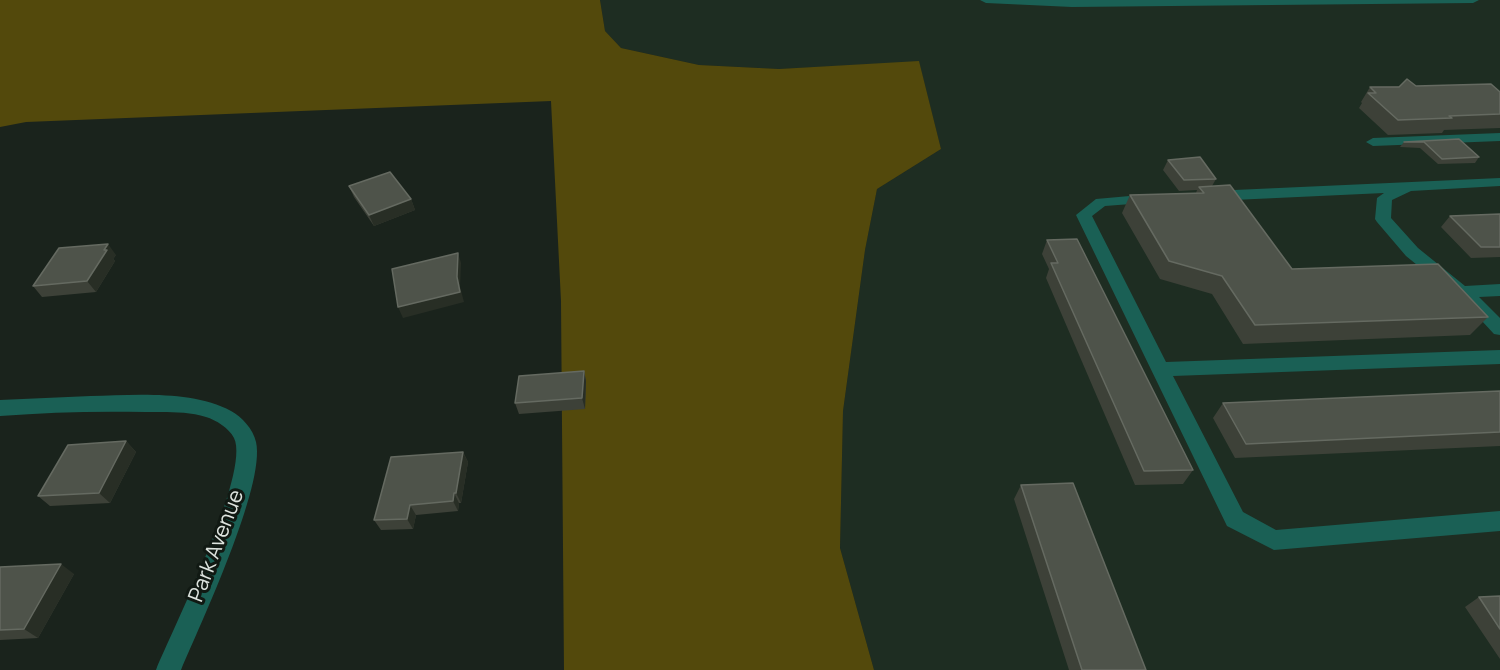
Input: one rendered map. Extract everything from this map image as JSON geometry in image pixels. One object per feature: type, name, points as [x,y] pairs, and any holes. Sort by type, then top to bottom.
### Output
[{"type":"street","points":[[986,0],[1072,4],[1473,0]]},
{"type":"street","points":[[1373,142],[1500,137]]},
{"type":"street","points":[[1195,197],[1500,182]]},
{"type":"street","points":[[1408,187],[1385,198],[1383,219],[1412,252],[1462,292],[1500,329]]},
{"type":"street","points":[[1172,198],[1101,202],[1084,215],[1235,519],[1274,540],[1500,520]]},
{"type":"street","points":[[1462,292],[1500,290]]},
{"type":"street","points":[[1160,369],[1500,357]]},
{"type":"street","name":"Park Avenue","points":[[0,408],[108,402],[174,405],[206,409],[233,421],[246,442],[247,463],[238,496],[168,670]]},
{"type":"shaded area","points":[[0,0],[600,0],[605,31],[621,48],[699,65],[779,69],[919,61],[941,149],[877,189],[865,250],[843,411],[840,548],[874,670],[564,670],[561,301],[551,101],[26,122],[0,127]]},
{"type":"shaded area","points":[[600,0],[1500,0],[1500,670],[874,670],[840,548],[843,411],[865,250],[877,189],[941,149],[919,62],[779,69],[699,65],[621,48],[605,31]]},
{"type":"building","points":[[1407,79],[1416,86],[1491,84],[1500,92],[1500,114],[1398,120],[1368,93],[1376,93],[1370,87],[1399,87]]},
{"type":"building","points":[[1459,139],[1479,157],[1442,159],[1424,142],[1404,142]]},
{"type":"building","points":[[1200,157],[1216,179],[1184,180],[1168,160]]},
{"type":"building","points":[[390,172],[411,199],[369,215],[349,186]]},
{"type":"building","points":[[1230,185],[1292,269],[1438,264],[1488,317],[1255,325],[1222,276],[1169,261],[1130,195],[1204,193],[1199,187]]},
{"type":"building","points":[[1500,214],[1500,247],[1481,247],[1450,216]]},
{"type":"building","points":[[1077,239],[1193,470],[1144,471],[1051,263],[1058,263],[1047,240]]},
{"type":"building","points":[[108,244],[104,250],[107,250],[87,281],[33,286],[59,248]]},
{"type":"building","points":[[458,253],[457,277],[460,292],[398,307],[392,269]]},
{"type":"building","points":[[584,371],[582,398],[515,403],[519,376]]},
{"type":"building","points":[[1500,391],[1500,432],[1246,444],[1223,403]]},
{"type":"building","points":[[126,441],[99,493],[38,496],[68,445]]},
{"type":"building","points":[[463,452],[453,501],[410,505],[407,519],[374,520],[391,457]]},
{"type":"building","points":[[1073,483],[1146,670],[1082,670],[1021,485]]},
{"type":"building","points":[[61,564],[24,629],[0,630],[0,567]]},
{"type":"building","points":[[1500,596],[1500,629],[1479,597]]}]
